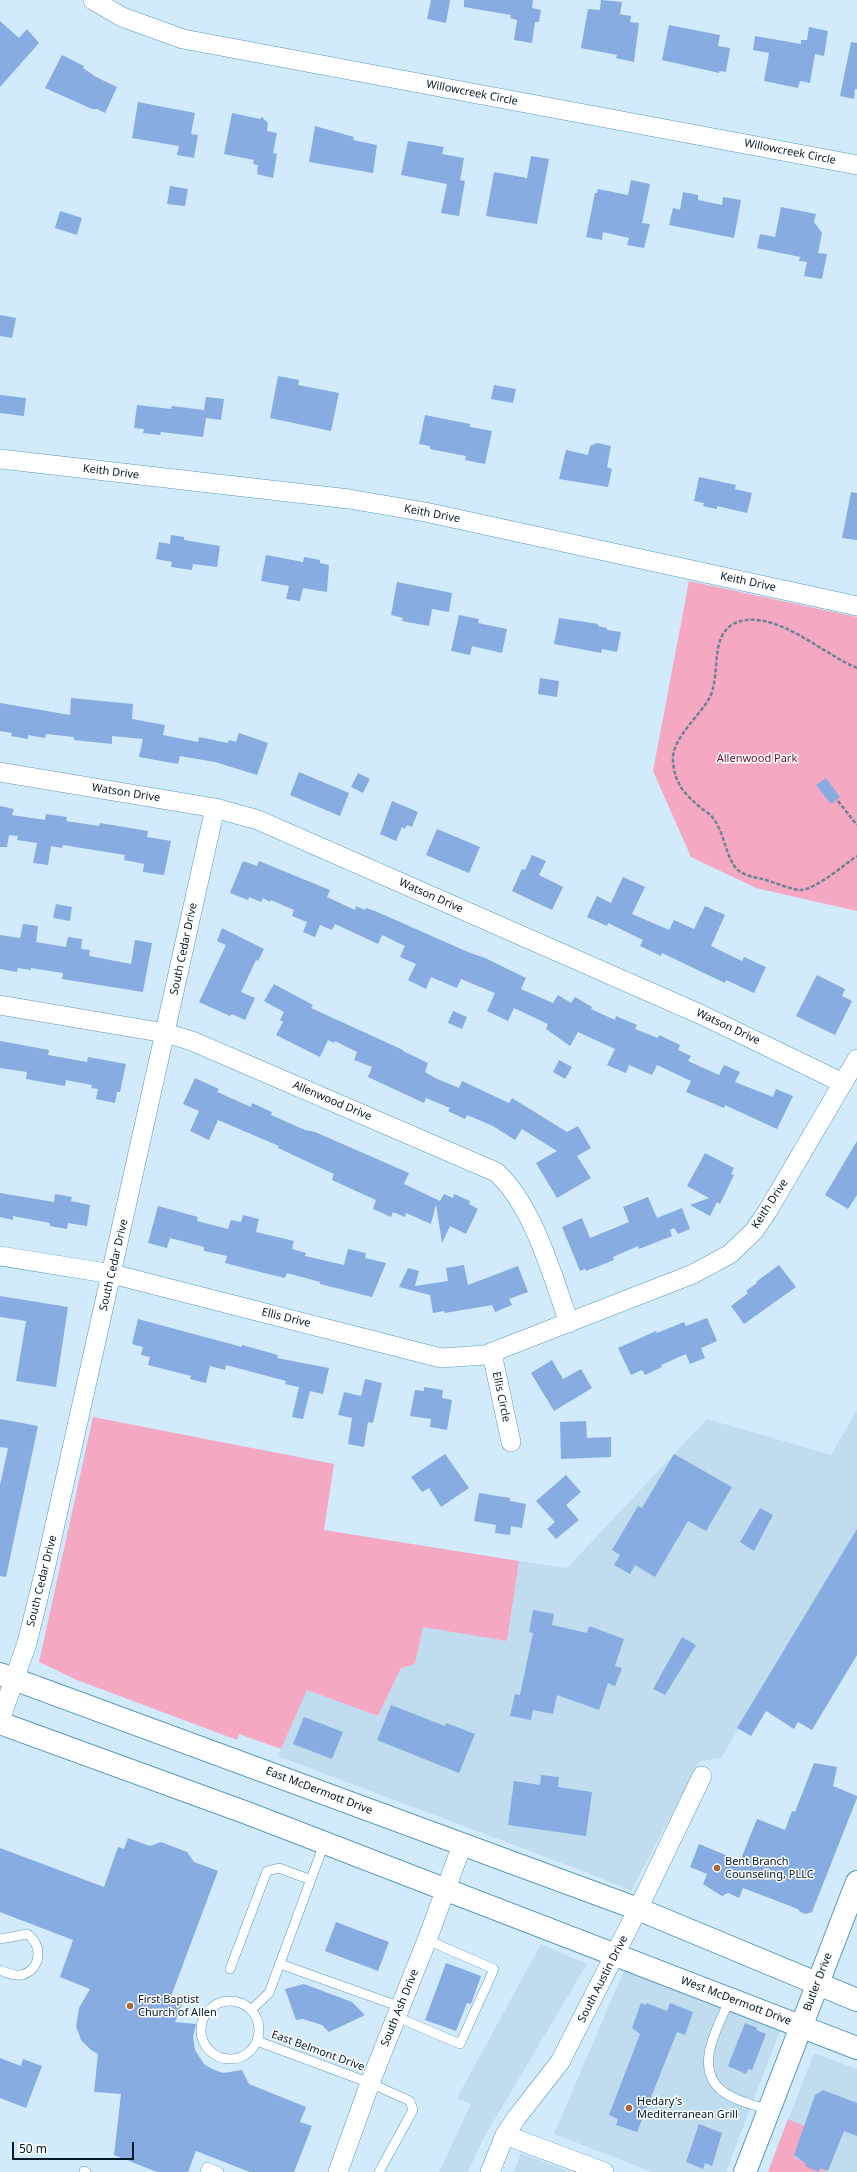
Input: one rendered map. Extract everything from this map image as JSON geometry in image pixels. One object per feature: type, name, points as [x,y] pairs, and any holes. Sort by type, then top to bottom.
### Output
[{"type":"main road","name":"East McDermott Drive","points":[[7,1676],[262,1769],[462,1845],[638,1908]]},
{"type":"main road","points":[[0,1721],[616,1954]]},
{"type":"main road","name":"Butler Drive","points":[[745,2172],[857,1882]]},
{"type":"main road","points":[[638,1908],[818,1982],[857,2000]]},
{"type":"main road","name":"West McDermott Drive","points":[[616,1954],[857,2048]]},
{"type":"street","name":"Willowcreek Circle","points":[[93,0],[122,17],[184,39],[857,165]]},
{"type":"street","name":"Keith Drive","points":[[0,459],[349,499],[418,510],[857,606]]},
{"type":"street","name":"Watson Drive","points":[[0,772],[215,808],[265,824],[694,1011],[843,1083]]},
{"type":"street","name":"South Cedar Drive","points":[[0,1721],[7,1676],[27,1643],[44,1574],[215,808]]},
{"type":"street","name":"Allenwood Drive","points":[[0,1005],[165,1033],[192,1040],[496,1172],[504,1180],[527,1216],[545,1255],[569,1323]]},
{"type":"street","name":"Keith Drive","points":[[569,1323],[693,1274],[730,1254],[754,1231],[767,1212],[857,1059]]},
{"type":"street","name":"Ellis Drive","points":[[0,1256],[112,1274],[441,1358],[485,1356],[569,1323]]},
{"type":"street","name":"Ellis Circle","points":[[494,1352],[494,1363],[511,1442]]},
{"type":"street","name":"South Austin Drive","points":[[490,2172],[505,2135],[517,2117],[560,2062],[616,1954],[702,1776]]},
{"type":"street","name":"South Ash Drive","points":[[338,2172],[370,2083],[427,1940],[462,1845]]},
{"type":"street","points":[[505,2135],[604,2172]]},
{"type":"lane","points":[[251,2010],[269,1993],[324,1844]]},
{"type":"lane","points":[[230,1969],[267,1871],[279,1868],[311,1880]]},
{"type":"lane","points":[[0,1939],[27,1934],[36,1942],[39,1951],[36,1965],[29,1972],[20,1975],[10,1974],[0,1970]]},
{"type":"lane","points":[[280,1964],[399,2012],[460,2044],[494,1969],[427,1940]]},
{"type":"lane","points":[[730,1998],[709,2051],[707,2066],[713,2080],[721,2090],[768,2110]]},
{"type":"lane","points":[[230,2001],[241,2003],[251,2010],[257,2019],[260,2030],[258,2041],[251,2051],[242,2057],[230,2060],[219,2057],[210,2051],[203,2042],[201,2030],[203,2019],[209,2010],[219,2003],[230,2001]]},
{"type":"lane","name":"East Belmont Drive","points":[[258,2041],[370,2083],[410,2101],[413,2110],[379,2172]]},
{"type":"lane","points":[[205,2172],[207,2167],[219,2172]]},
{"type":"path","points":[[857,668],[774,623],[755,620],[741,621],[728,627],[718,643],[716,674],[710,696],[697,718],[678,739],[673,758],[675,778],[683,792],[713,818],[736,868],[745,875],[801,890],[827,878],[857,856]]},
{"type":"path","points":[[838,801],[857,825]]},
{"type":"shaded area","points":[[857,1410],[857,1530],[721,1758],[700,1761],[631,1891],[588,1873],[278,1756],[307,1690],[378,1716],[401,1668],[415,1664],[423,1626],[507,1641],[519,1561],[567,1568],[707,1419],[831,1455]]},
{"type":"shaded area","points":[[541,1944],[587,1964],[483,2139],[468,2172],[439,2172],[471,2104],[457,2098]]},
{"type":"shaded area","points":[[625,1968],[781,2028],[726,2172],[652,2172],[554,2134]]},
{"type":"shaded area","points":[[814,2053],[857,2069],[857,2172],[768,2172]]},
{"type":"shaded area","points":[[521,2153],[571,2172],[514,2172]]},
{"type":"green space","name":"Allenwood Park","points":[[689,581],[857,617],[857,911],[756,888],[691,857],[653,771]]},
{"type":"green space","points":[[93,1417],[334,1464],[324,1530],[519,1561],[507,1641],[423,1627],[415,1664],[401,1668],[378,1716],[307,1690],[281,1749],[239,1734],[237,1740],[77,1680],[39,1662]]},
{"type":"green space","points":[[788,2119],[807,2127],[795,2158],[826,2170],[825,2172],[768,2172]]},
{"type":"building","points":[[431,0],[450,0],[446,23],[427,19]]},
{"type":"building","points":[[464,0],[533,0],[532,8],[541,10],[539,22],[535,22],[532,43],[514,40],[517,20],[510,18],[511,15],[464,7]]},
{"type":"building","points":[[601,0],[622,2],[620,14],[631,16],[630,22],[639,23],[634,62],[616,58],[617,55],[581,48],[588,9],[600,10]]},
{"type":"building","points":[[0,21],[19,38],[27,29],[39,43],[0,87]]},
{"type":"building","points":[[669,25],[720,35],[718,46],[730,48],[726,72],[719,71],[719,73],[662,60]]},
{"type":"building","points":[[809,27],[828,31],[824,56],[815,54],[810,83],[800,81],[798,88],[764,81],[769,53],[753,50],[755,36],[801,44],[801,40],[807,40]]},
{"type":"building","points":[[851,42],[857,43],[857,89],[855,89],[854,99],[840,96]]},
{"type":"building","points":[[62,55],[84,66],[83,68],[96,77],[117,87],[105,113],[97,109],[92,109],[45,88]]},
{"type":"building","points":[[138,102],[195,113],[191,134],[198,135],[194,158],[177,155],[179,146],[132,138]]},
{"type":"building","points":[[232,113],[260,119],[262,117],[268,123],[267,131],[277,133],[273,153],[277,154],[273,178],[257,174],[258,165],[253,164],[254,160],[224,154]]},
{"type":"building","points":[[315,126],[354,137],[353,140],[377,145],[373,173],[309,162]]},
{"type":"building","points":[[408,141],[444,147],[442,154],[464,158],[460,180],[465,181],[459,216],[441,213],[447,184],[401,175]]},
{"type":"building","points":[[531,156],[549,159],[537,224],[486,216],[494,172],[527,178]]},
{"type":"building","points":[[631,180],[650,184],[642,223],[650,224],[644,248],[627,245],[629,238],[603,232],[602,240],[586,237],[595,193],[597,193],[598,189],[628,195]]},
{"type":"building","points":[[170,186],[188,189],[185,206],[167,204]]},
{"type":"building","points":[[683,192],[698,195],[698,200],[722,205],[723,197],[741,200],[734,238],[669,225],[673,208],[680,210]]},
{"type":"building","points":[[781,207],[816,214],[814,222],[822,233],[818,253],[827,254],[822,279],[804,276],[807,262],[799,261],[800,257],[757,248],[760,234],[775,237]]},
{"type":"building","points":[[60,211],[82,218],[77,235],[55,228]]},
{"type":"building","points":[[0,315],[16,318],[12,338],[0,336]]},
{"type":"building","points":[[278,376],[299,380],[298,385],[339,393],[331,431],[270,418]]},
{"type":"building","points":[[494,385],[516,389],[513,403],[491,399]]},
{"type":"building","points":[[0,395],[26,398],[24,416],[0,413]]},
{"type":"building","points":[[206,397],[224,399],[221,420],[206,418],[203,437],[161,432],[160,435],[143,433],[144,429],[134,428],[137,405],[171,409],[172,406],[204,410]]},
{"type":"building","points":[[425,415],[470,424],[470,427],[492,431],[485,464],[465,460],[466,456],[430,449],[430,446],[419,444]]},
{"type":"building","points":[[597,443],[611,446],[607,467],[612,469],[608,487],[559,479],[566,450],[588,455],[590,446]]},
{"type":"building","points":[[699,477],[736,485],[735,489],[752,493],[747,513],[717,506],[717,509],[703,506],[704,503],[694,501]]},
{"type":"building","points":[[851,492],[857,493],[857,540],[842,538]]},
{"type":"building","points":[[171,535],[184,537],[184,540],[220,546],[217,567],[193,564],[192,570],[171,567],[172,562],[156,559],[159,542],[170,544]]},
{"type":"building","points":[[266,555],[303,562],[304,557],[320,560],[320,563],[329,565],[327,592],[303,588],[300,601],[286,599],[289,586],[261,581]]},
{"type":"building","points":[[397,582],[452,593],[449,612],[432,609],[429,626],[402,621],[403,618],[391,615]]},
{"type":"building","points":[[459,615],[479,619],[478,623],[507,629],[502,653],[472,646],[470,655],[451,651]]},
{"type":"building","points":[[559,618],[598,624],[598,626],[607,628],[607,630],[621,632],[617,652],[602,649],[601,653],[554,644]]},
{"type":"building","points":[[540,678],[559,681],[557,697],[538,694]]},
{"type":"building","points":[[71,698],[133,704],[132,719],[165,725],[163,735],[198,742],[199,737],[228,743],[229,740],[236,742],[239,733],[268,743],[257,775],[215,762],[180,756],[178,764],[139,757],[143,739],[112,736],[112,744],[74,740],[74,737],[46,734],[45,738],[28,735],[28,739],[11,736],[12,733],[0,731],[0,703],[70,715]]},
{"type":"building","points":[[299,772],[349,793],[340,816],[290,795]]},
{"type":"building","points":[[358,773],[370,779],[363,793],[351,787]]},
{"type":"building","points":[[826,778],[840,797],[831,804],[816,785]]},
{"type":"building","points":[[392,801],[418,812],[412,827],[407,825],[405,829],[402,827],[396,841],[380,834]]},
{"type":"building","points":[[0,806],[14,809],[12,815],[45,820],[46,814],[67,817],[66,821],[99,826],[100,823],[148,831],[147,837],[171,841],[164,875],[143,872],[144,864],[124,860],[125,855],[63,845],[62,848],[51,846],[48,865],[33,863],[37,843],[17,840],[18,836],[9,835],[7,847],[0,847]]},
{"type":"building","points":[[437,829],[480,847],[469,873],[426,855]]},
{"type":"building","points":[[532,855],[546,861],[539,875],[563,887],[552,910],[512,891],[522,869],[525,870]]},
{"type":"building","points":[[243,861],[257,866],[259,861],[330,890],[327,897],[355,910],[356,906],[365,910],[366,908],[375,911],[485,958],[526,978],[521,989],[553,1003],[558,995],[571,1003],[575,997],[592,1007],[591,1009],[615,1020],[616,1016],[637,1025],[635,1029],[658,1038],[659,1035],[680,1045],[678,1050],[691,1056],[688,1061],[719,1075],[724,1065],[740,1072],[735,1082],[773,1097],[776,1089],[793,1096],[777,1129],[725,1105],[724,1108],[686,1092],[691,1081],[657,1065],[652,1075],[629,1065],[626,1073],[607,1065],[615,1049],[578,1032],[570,1046],[546,1029],[548,1024],[514,1008],[508,1021],[487,1011],[495,993],[461,979],[457,988],[431,977],[426,989],[408,980],[416,964],[400,957],[405,946],[382,935],[378,944],[335,924],[332,930],[320,925],[315,937],[303,932],[307,922],[292,916],[294,910],[271,900],[270,902],[263,898],[261,902],[249,897],[248,900],[230,893]]},
{"type":"building","points":[[623,877],[645,887],[632,914],[669,930],[674,920],[694,929],[705,906],[725,915],[711,946],[742,961],[744,957],[766,967],[754,993],[726,980],[725,983],[662,953],[661,956],[640,946],[643,940],[608,923],[607,926],[587,917],[597,896],[611,903]]},
{"type":"building","points":[[56,904],[72,907],[70,921],[53,918]]},
{"type":"building","points":[[23,924],[38,926],[36,942],[66,947],[68,937],[82,939],[81,949],[90,950],[89,956],[131,964],[135,940],[152,943],[143,992],[62,979],[63,973],[31,968],[31,970],[18,968],[17,972],[0,969],[0,935],[20,938]]},
{"type":"building","points":[[222,928],[264,949],[258,961],[256,960],[241,992],[255,998],[245,1020],[232,1014],[230,1016],[199,1002],[226,945],[217,941]]},
{"type":"building","points":[[817,975],[845,989],[842,996],[852,1001],[835,1035],[796,1016]]},
{"type":"building","points":[[274,984],[313,1005],[311,1008],[428,1063],[425,1072],[435,1078],[459,1088],[462,1081],[509,1103],[512,1098],[567,1132],[578,1126],[591,1148],[577,1156],[591,1178],[557,1198],[536,1163],[557,1151],[522,1129],[515,1140],[493,1126],[467,1115],[465,1119],[448,1111],[450,1108],[426,1098],[424,1103],[368,1077],[372,1067],[354,1060],[357,1052],[335,1041],[334,1043],[328,1040],[320,1057],[276,1035],[283,1022],[280,1020],[284,1012],[264,1001]]},
{"type":"building","points":[[453,1011],[467,1017],[462,1029],[448,1023]]},
{"type":"building","points":[[0,1041],[49,1050],[48,1055],[87,1062],[88,1057],[126,1064],[120,1092],[117,1092],[115,1103],[96,1099],[98,1089],[91,1088],[92,1085],[66,1080],[65,1086],[26,1079],[27,1072],[0,1068]]},
{"type":"building","points":[[559,1060],[572,1067],[565,1079],[553,1072]]},
{"type":"building","points":[[195,1078],[219,1089],[217,1092],[251,1107],[252,1103],[272,1112],[271,1115],[305,1130],[315,1132],[409,1173],[404,1184],[440,1201],[444,1194],[453,1198],[454,1194],[470,1201],[469,1204],[478,1209],[466,1234],[450,1226],[442,1243],[436,1204],[431,1224],[406,1213],[405,1217],[393,1212],[391,1217],[373,1209],[376,1200],[332,1180],[334,1174],[278,1148],[279,1146],[218,1120],[209,1140],[190,1131],[199,1111],[183,1104]]},
{"type":"building","points":[[857,1141],[857,1195],[848,1209],[825,1195]]},
{"type":"building","points":[[705,1153],[734,1168],[731,1174],[734,1175],[720,1204],[717,1202],[710,1216],[690,1205],[709,1198],[687,1186]]},
{"type":"building","points":[[0,1193],[54,1202],[55,1194],[72,1197],[71,1201],[90,1205],[87,1226],[68,1223],[67,1229],[50,1226],[50,1223],[13,1216],[13,1220],[0,1217]]},
{"type":"building","points":[[648,1197],[657,1218],[682,1208],[690,1229],[678,1234],[674,1228],[670,1230],[672,1236],[639,1249],[638,1246],[613,1257],[614,1260],[586,1271],[585,1269],[580,1271],[562,1227],[582,1218],[590,1238],[629,1222],[623,1207]]},
{"type":"building","points":[[158,1206],[198,1217],[197,1221],[228,1229],[231,1220],[241,1222],[243,1215],[259,1219],[256,1232],[294,1241],[292,1249],[306,1253],[305,1256],[344,1265],[348,1249],[366,1253],[365,1258],[386,1263],[372,1297],[320,1284],[320,1282],[287,1273],[285,1278],[264,1273],[225,1263],[227,1256],[204,1251],[204,1247],[170,1238],[167,1248],[148,1243]]},
{"type":"building","points":[[464,1265],[468,1285],[518,1266],[528,1292],[509,1299],[512,1305],[495,1312],[492,1305],[445,1313],[444,1311],[433,1313],[430,1295],[399,1287],[408,1268],[419,1271],[415,1286],[448,1281],[446,1268]]},
{"type":"building","points":[[779,1265],[796,1287],[744,1324],[731,1306],[748,1293],[746,1291],[757,1283],[756,1282]]},
{"type":"building","points":[[0,1296],[68,1307],[56,1387],[16,1381],[26,1321],[0,1317]]},
{"type":"building","points":[[707,1318],[717,1341],[701,1348],[705,1358],[690,1364],[686,1354],[661,1365],[662,1367],[645,1375],[642,1370],[631,1375],[618,1348],[656,1331],[657,1333],[684,1322],[686,1326]]},
{"type":"building","points":[[138,1319],[242,1347],[242,1345],[278,1355],[277,1358],[329,1368],[323,1394],[310,1391],[303,1419],[292,1417],[299,1387],[285,1384],[286,1381],[226,1365],[225,1370],[210,1366],[206,1383],[190,1379],[191,1376],[148,1365],[150,1357],[141,1355],[143,1347],[132,1344]]},
{"type":"building","points":[[552,1360],[563,1379],[581,1369],[592,1388],[554,1411],[531,1373]]},
{"type":"building","points":[[365,1379],[382,1383],[373,1423],[368,1422],[364,1447],[348,1444],[352,1418],[338,1415],[344,1392],[361,1396]]},
{"type":"building","points":[[424,1387],[443,1390],[442,1398],[452,1400],[447,1430],[430,1427],[431,1419],[410,1416],[415,1390],[424,1391]]},
{"type":"building","points":[[0,1419],[38,1426],[6,1577],[0,1576],[0,1485],[8,1448],[0,1447]]},
{"type":"building","points":[[586,1421],[587,1438],[611,1437],[611,1457],[561,1459],[560,1422]]},
{"type":"building","points":[[445,1454],[469,1488],[441,1507],[429,1488],[422,1492],[411,1477]]},
{"type":"building","points":[[674,1454],[732,1487],[706,1531],[688,1521],[655,1577],[635,1565],[630,1574],[614,1565],[620,1555],[612,1550],[638,1506],[642,1508]]},
{"type":"building","points":[[566,1475],[581,1492],[566,1505],[579,1520],[556,1539],[547,1529],[555,1522],[536,1501]]},
{"type":"building","points":[[479,1493],[510,1498],[510,1501],[526,1504],[522,1528],[511,1526],[510,1535],[495,1533],[496,1525],[474,1521]]},
{"type":"building","points":[[760,1508],[773,1515],[754,1551],[740,1542]]},
{"type":"building","points":[[857,1529],[857,1655],[812,1730],[798,1722],[794,1729],[766,1711],[751,1736],[737,1728]]},
{"type":"building","points":[[533,1610],[554,1614],[552,1625],[587,1633],[589,1626],[624,1639],[615,1666],[622,1668],[615,1686],[608,1683],[599,1710],[557,1695],[553,1714],[533,1710],[531,1720],[510,1716],[515,1694],[520,1695],[533,1633],[529,1632]]},
{"type":"building","points":[[682,1637],[696,1645],[665,1695],[653,1689]]},
{"type":"building","points":[[391,1705],[445,1726],[446,1723],[475,1734],[459,1773],[377,1740]]},
{"type":"building","points":[[304,1717],[343,1732],[332,1759],[293,1744]]},
{"type":"building","points":[[814,1763],[837,1767],[833,1786],[857,1796],[857,1798],[812,1912],[806,1914],[800,1912],[798,1909],[743,1888],[739,1898],[728,1893],[722,1896],[703,1884],[707,1874],[690,1867],[699,1844],[740,1861],[757,1819],[785,1830],[792,1811],[795,1812]]},
{"type":"building","points":[[541,1775],[559,1777],[558,1787],[592,1792],[586,1836],[508,1825],[514,1781],[540,1785]]},
{"type":"building","name":"First Baptist Church of Allen","points":[[128,1838],[150,1846],[161,1842],[187,1852],[194,1862],[218,1871],[170,1999],[182,2004],[175,2022],[196,2024],[193,2037],[195,2050],[204,2064],[223,2073],[242,2070],[249,2084],[306,2107],[300,2122],[312,2126],[294,2172],[250,2172],[196,2151],[188,2172],[157,2172],[114,2155],[121,2094],[94,2092],[98,2054],[91,2050],[81,2040],[76,2026],[79,2008],[90,1989],[60,1977],[73,1940],[0,1912],[0,1848],[104,1887],[118,1847],[124,1849]]},
{"type":"building","points":[[336,1922],[389,1942],[378,1971],[325,1951]]},
{"type":"building","points":[[446,1963],[481,1976],[471,2004],[467,2003],[456,2031],[425,2020]]},
{"type":"building","points":[[304,1984],[352,2002],[365,2015],[329,2032],[322,2025],[303,2019],[296,2020],[285,1989]]},
{"type":"building","points":[[641,2003],[646,2005],[646,2003],[667,2011],[670,2003],[693,2012],[685,2035],[677,2032],[637,2132],[616,2125],[618,2119],[609,2115],[640,2034],[632,2028]]},
{"type":"building","points":[[745,2023],[766,2034],[752,2070],[748,2069],[746,2074],[728,2066]]},
{"type":"building","points":[[0,2058],[21,2066],[23,2059],[42,2066],[26,2108],[0,2098]]},
{"type":"building","points":[[823,2090],[857,2103],[857,2136],[844,2131],[828,2171],[820,2168],[819,2172],[805,2166],[806,2164],[794,2155],[815,2095]]},
{"type":"building","points":[[699,2124],[722,2133],[712,2166],[705,2163],[703,2169],[686,2162]]},
{"type":"place","name":"Bent Branch Counseling, PLLC","points":[[717,1868]]},
{"type":"place","name":"First Baptist Church of Allen","points":[[130,2006]]},
{"type":"place","name":"Hedary's Mediterranean Grill","points":[[629,2108]]}]
